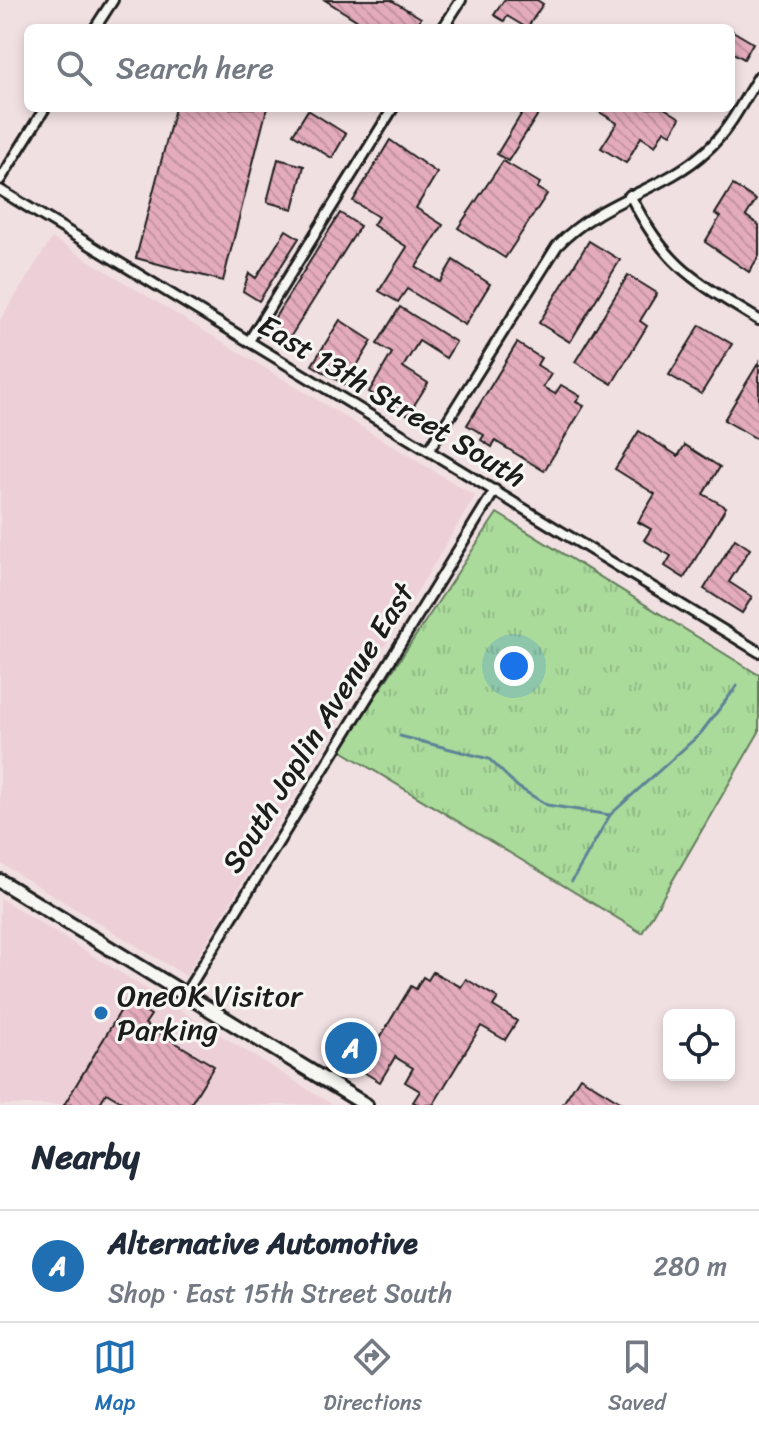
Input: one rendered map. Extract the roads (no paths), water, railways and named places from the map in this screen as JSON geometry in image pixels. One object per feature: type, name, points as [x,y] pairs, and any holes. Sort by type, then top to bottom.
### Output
[{"type":"main road","points":[[0,881],[366,1105]]},
{"type":"street","points":[[98,24],[113,0]]},
{"type":"street","points":[[446,24],[461,0]]},
{"type":"street","points":[[429,450],[557,246],[573,228],[693,162],[708,150],[729,124],[759,76]]},
{"type":"street","points":[[0,180],[42,112]]},
{"type":"street","points":[[249,341],[391,112]]},
{"type":"street","name":"East 13th Street South","points":[[0,190],[759,652]]},
{"type":"street","points":[[630,195],[650,235],[664,254],[699,283],[759,320]]},
{"type":"street","name":"South Joplin Avenue East","points":[[185,994],[495,490]]},
{"type":"waterway","points":[[572,881],[610,815],[700,734],[737,686]]},
{"type":"waterway","points":[[400,736],[489,759],[518,787],[547,805],[610,815]]},
{"type":"place","name":"OneOK Visitor Parking","points":[[101,1013]]},
{"type":"place","name":"Alternative Automotive","points":[[351,1048]]}]
